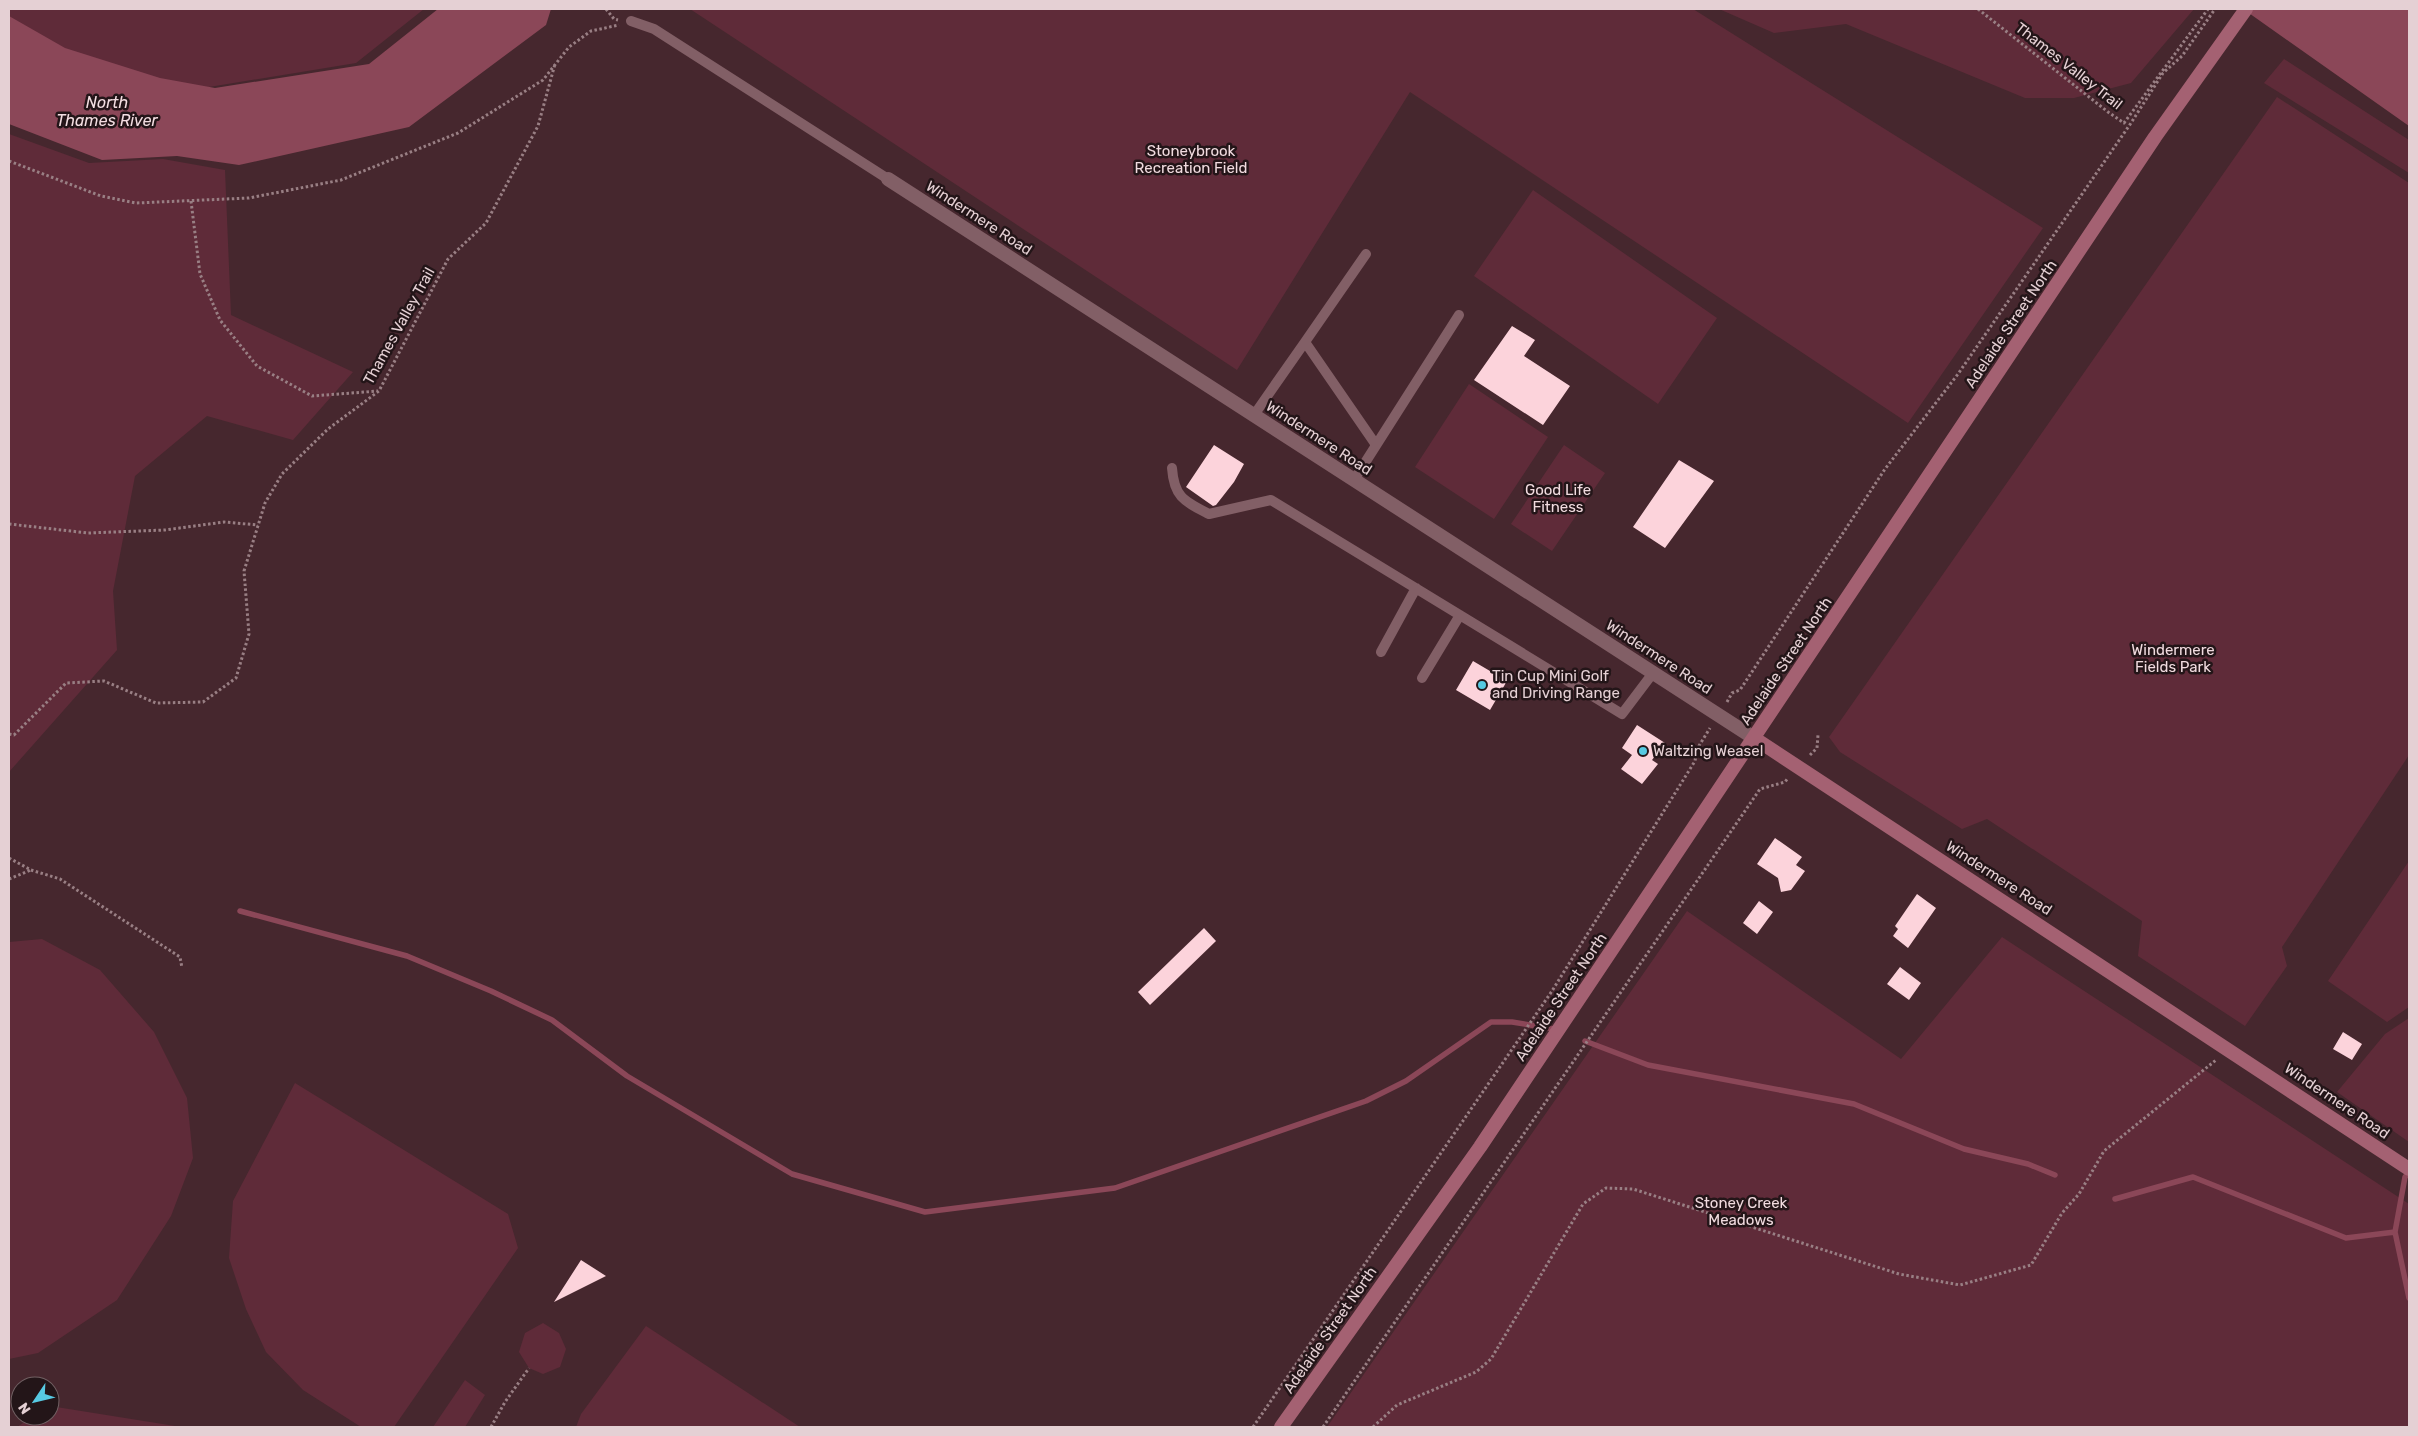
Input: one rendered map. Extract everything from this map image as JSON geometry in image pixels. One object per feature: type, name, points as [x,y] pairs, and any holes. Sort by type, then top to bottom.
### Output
[{"type":"main road","name":"Adelaide Street North","points":[[1281,1427],[1480,1146],[2155,137],[2246,9]]},
{"type":"main road","name":"Windermere Road","points":[[1754,738],[2409,1169]]},
{"type":"street","name":"Windermere Road","points":[[888,179],[1754,738]]},
{"type":"lane","points":[[631,22],[654,29],[888,179]]},
{"type":"lane","points":[[1254,415],[1366,254]]},
{"type":"lane","points":[[1354,480],[1459,315]]},
{"type":"lane","points":[[1304,342],[1376,445]]},
{"type":"lane","points":[[1172,468],[1173,487],[1188,503],[1209,514],[1270,500],[1622,714],[1653,673]]},
{"type":"lane","points":[[1381,652],[1416,588]]},
{"type":"lane","points":[[1422,678],[1460,615]]},
{"type":"path","name":"Thames Valley Trail","points":[[1978,9],[2124,123],[2208,9]]},
{"type":"path","points":[[1253,1427],[1552,991],[1695,761],[1697,749],[1732,693],[1740,690],[1886,469],[1958,374],[2131,124],[2163,73],[2182,56],[2215,9]]},
{"type":"path","points":[[9,161],[101,196],[136,203],[249,198],[341,180],[458,133],[543,80],[569,47],[591,31],[631,22]]},
{"type":"path","name":"Thames Valley Trail","points":[[9,734],[14,735],[66,683],[104,680],[156,703],[203,702],[236,678],[249,634],[244,571],[265,503],[282,474],[328,429],[379,391],[448,259],[486,223],[538,126],[555,64]]},
{"type":"path","points":[[190,201],[200,274],[220,320],[257,366],[312,396],[379,391]]},
{"type":"path","points":[[9,524],[88,533],[164,530],[224,522],[258,525]]},
{"type":"path","points":[[1323,1427],[1760,789],[1785,782]]},
{"type":"path","points":[[9,858],[30,870],[60,879],[180,958],[182,968]]},
{"type":"path","points":[[9,879],[30,870]]},
{"type":"path","points":[[1373,1427],[1397,1405],[1476,1372],[1491,1359],[1583,1204],[1606,1188],[1633,1189],[1899,1274],[1960,1286],[2031,1265],[2062,1213],[2079,1194],[2104,1151],[2218,1058]]},
{"type":"path","points":[[492,1427],[505,1402],[529,1368]]},
{"type":"green space","points":[[9,9],[424,9],[356,63],[203,88],[147,78],[53,48],[9,21]]},
{"type":"green space","name":"Stoneybrook Recreation Field","points":[[690,9],[1693,9],[2043,228],[1908,423],[1410,92],[1237,370]]},
{"type":"green space","points":[[1719,9],[2194,9],[2131,83],[2074,98],[2025,98],[1846,24],[1774,33]]},
{"type":"green space","points":[[2284,59],[2409,140],[2409,173],[2264,83]]},
{"type":"green space","name":"Windermere Fields Park","points":[[2277,97],[2409,183],[2409,755],[2282,947],[2287,966],[2245,1026],[2138,956],[2142,921],[1987,819],[1962,829],[1840,752],[1829,737]]},
{"type":"green space","points":[[9,134],[89,163],[163,159],[225,170],[231,315],[353,372],[293,440],[207,416],[135,476],[113,591],[117,650],[9,772]]},
{"type":"green space","points":[[1533,190],[1717,318],[1658,404],[1474,276]]},
{"type":"green space","points":[[1469,384],[1548,437],[1494,519],[1415,467]]},
{"type":"green space","name":"Good Life Fitness","points":[[1564,445],[1605,473],[1552,551],[1511,524]]},
{"type":"green space","points":[[2409,861],[2409,1007],[2387,1022],[2328,981]]},
{"type":"green space","name":"Stoney Creek Meadows","points":[[1687,911],[1901,1059],[2002,937],[2409,1204],[2409,1427],[1327,1427]]},
{"type":"green space","points":[[42,939],[100,970],[154,1032],[187,1098],[193,1158],[171,1216],[117,1300],[38,1353],[9,1359],[9,942]]},
{"type":"green space","points":[[2409,1018],[2409,1142],[2337,1092],[2385,1034]]},
{"type":"green space","points":[[295,1083],[508,1214],[518,1248],[394,1427],[361,1427],[303,1390],[266,1352],[246,1309],[229,1258],[233,1201]]},
{"type":"green space","points":[[543,1323],[559,1333],[566,1349],[560,1367],[543,1374],[529,1368],[519,1352],[525,1333]]},
{"type":"green space","points":[[646,1326],[800,1427],[576,1427],[581,1414]]},
{"type":"green space","points":[[465,1380],[485,1395],[465,1427],[433,1427]]},
{"type":"green space","points":[[60,1408],[177,1427],[17,1427],[60,1426]]},
{"type":"water","name":"North Thames River","points":[[438,9],[551,9],[546,25],[409,127],[239,165],[177,156],[102,160],[9,124],[9,16],[65,48],[160,78],[215,88],[369,64]]},
{"type":"water","points":[[2241,9],[2409,9],[2409,126],[2246,11]]},
{"type":"building","points":[[1512,326],[1535,340],[1524,356],[1570,386],[1543,425],[1474,380]]},
{"type":"building","points":[[1214,445],[1244,464],[1234,482],[1216,505],[1213,506],[1186,487]]},
{"type":"building","points":[[1679,460],[1714,481],[1665,548],[1633,527]]},
{"type":"building","name":"Tin Cup Mini Golf and Driving Range","points":[[1473,661],[1507,681],[1490,710],[1456,690]]},
{"type":"building","name":"Waltzing Weasel","points":[[1637,725],[1665,743],[1652,760],[1658,764],[1642,784],[1621,769],[1632,755],[1622,748]]},
{"type":"building","points":[[1775,838],[1802,857],[1796,865],[1805,871],[1791,890],[1781,892],[1778,878],[1757,864]]},
{"type":"building","points":[[1917,894],[1936,908],[1908,948],[1893,936],[1898,929],[1895,926]]},
{"type":"building","points":[[1759,901],[1773,912],[1757,934],[1743,923]]},
{"type":"building","points":[[1204,928],[1216,941],[1150,1005],[1138,992]]},
{"type":"building","points":[[1900,967],[1921,983],[1909,1000],[1887,984]]},
{"type":"building","points":[[2343,1032],[2362,1044],[2352,1060],[2333,1049]]},
{"type":"building","points":[[581,1260],[606,1276],[554,1302]]},
{"type":"waterway","points":[[240,911],[407,956],[491,991],[552,1020],[627,1076],[792,1174],[925,1212],[1115,1188],[1366,1101],[1406,1081],[1491,1022],[1512,1022],[1554,1029]]},
{"type":"waterway","points":[[1585,1041],[1648,1065],[1854,1104],[1964,1149],[2028,1164],[2055,1175]]},
{"type":"waterway","points":[[2409,1173],[2405,1177],[2395,1232],[2409,1298]]},
{"type":"waterway","points":[[2115,1199],[2193,1177],[2346,1238],[2395,1232]]},
{"type":"place","name":"Tin Cup Mini Golf and Driving Range","points":[[1482,685]]},
{"type":"place","name":"Waltzing Weasel","points":[[1643,751]]}]
